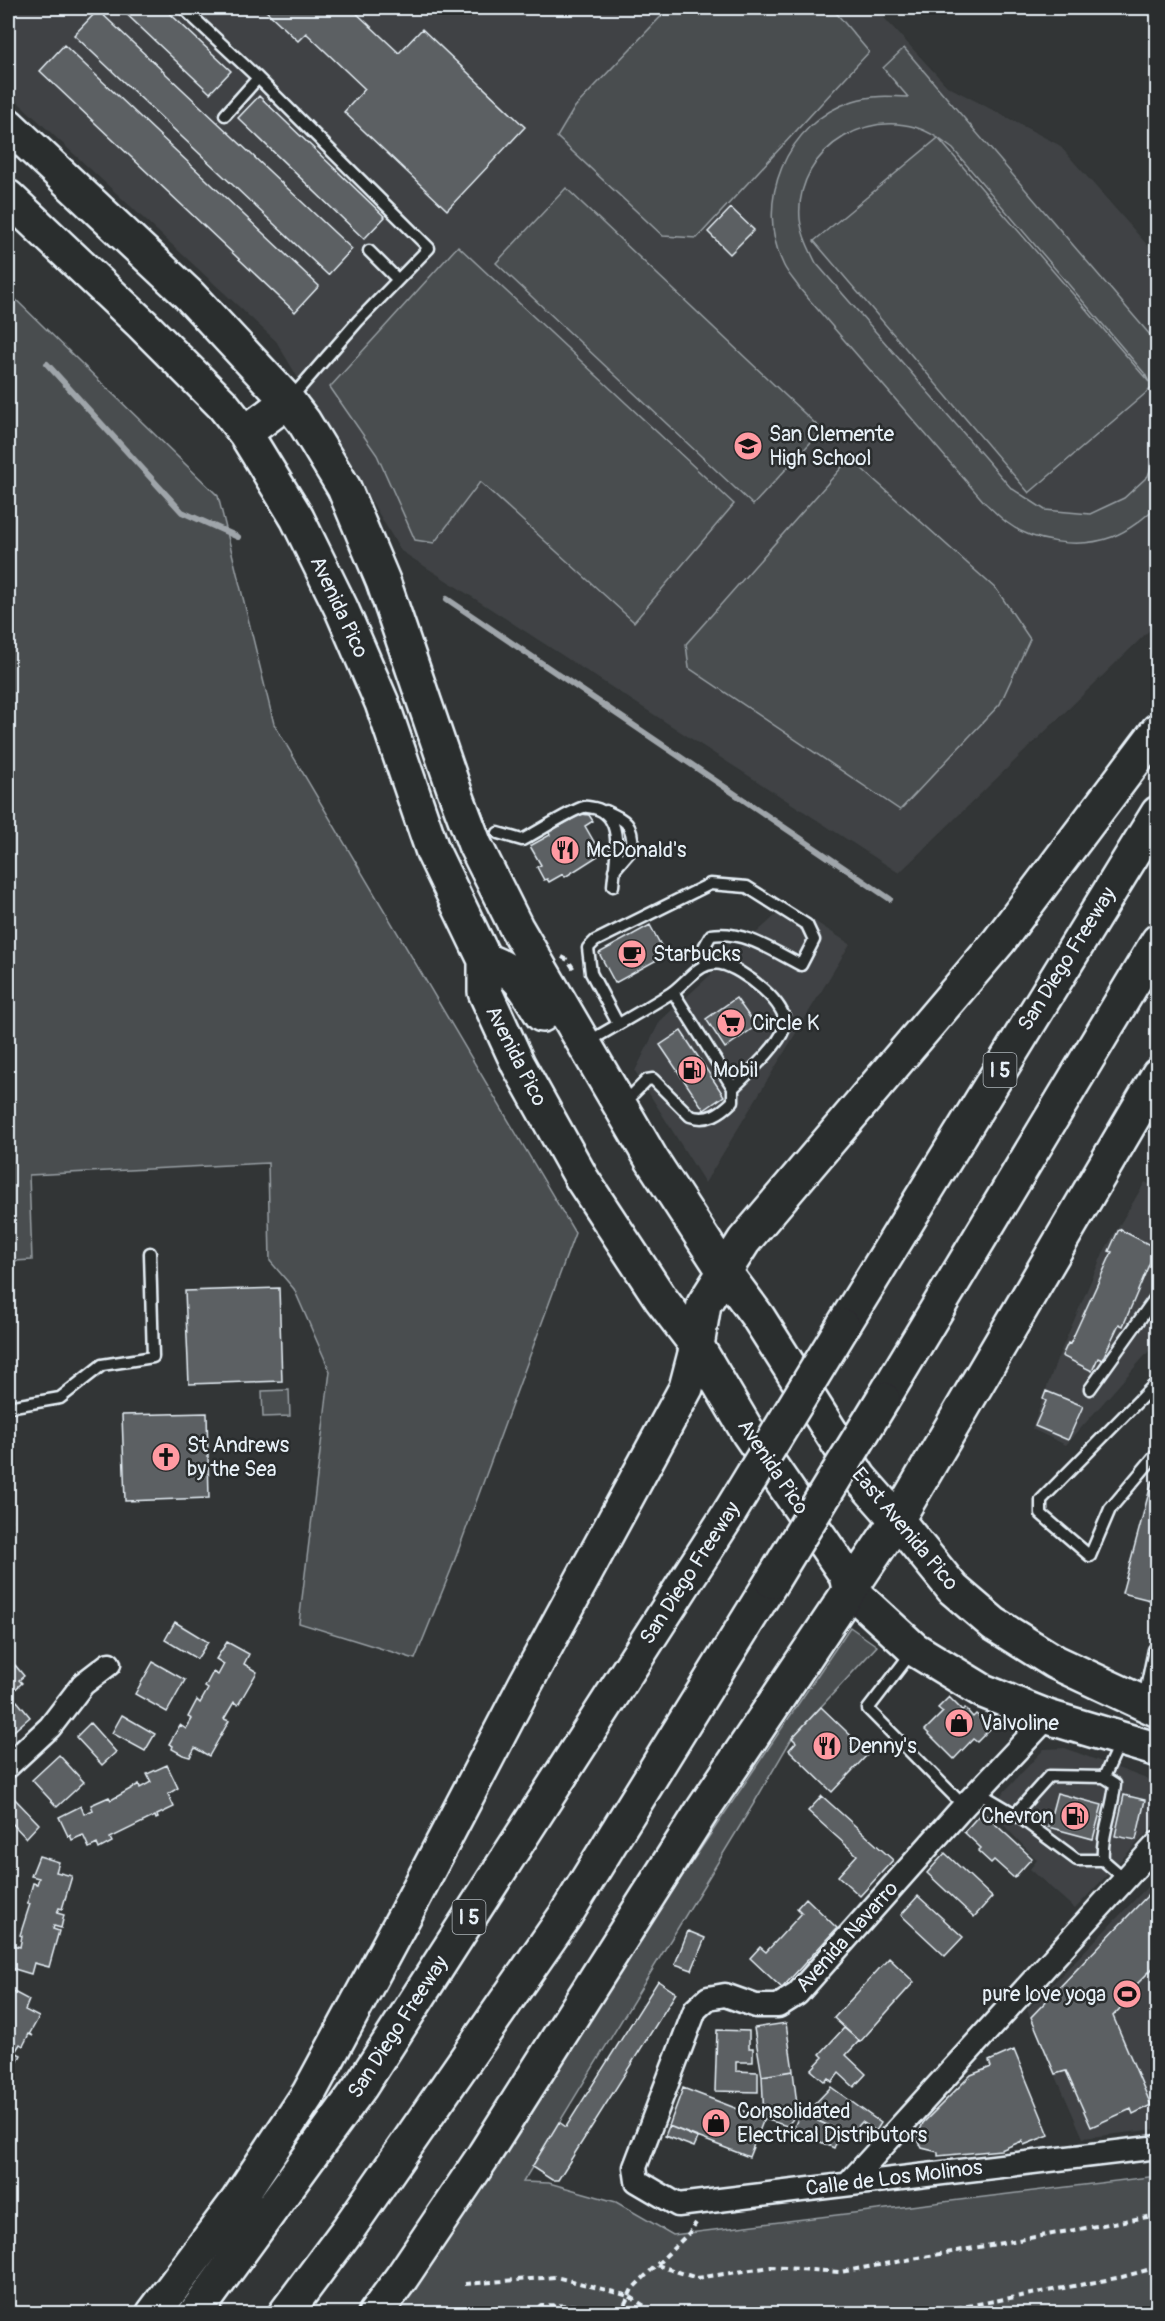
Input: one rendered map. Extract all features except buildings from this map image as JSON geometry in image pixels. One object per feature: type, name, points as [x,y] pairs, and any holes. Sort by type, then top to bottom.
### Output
[{"type":"main road","points":[[8,126],[189,295],[288,401],[304,422],[344,488],[384,581],[471,834],[516,927],[652,1160],[724,1271]]},
{"type":"main road","name":"Avenida Pico","points":[[8,197],[142,324],[223,405],[245,433],[297,518],[341,608],[382,703],[433,852],[485,960],[484,992],[518,1064],[582,1179],[661,1299],[698,1346],[749,1434],[846,1575],[849,1589],[914,1649],[983,1691],[1048,1718],[1158,1750]]},
{"type":"main road","points":[[245,433],[288,401]]},
{"type":"main road","points":[[153,2313],[238,2200],[309,2093],[526,1683],[686,1389],[698,1346],[705,1304],[724,1271],[744,1241],[999,941],[1139,752],[1158,730]]},
{"type":"main road","name":"San Diego Freeway","points":[[195,2313],[361,2086],[730,1512],[1158,813]]},
{"type":"main road","points":[[433,852],[448,856],[469,874],[484,911],[493,923],[516,927]]},
{"type":"main road","points":[[285,2313],[349,2228],[565,1916],[883,1399],[1158,941]]},
{"type":"main road","points":[[485,960],[500,965],[518,977],[556,1036],[585,1044]]},
{"type":"main road","points":[[375,2313],[402,2277],[483,2155],[702,1811],[897,1520],[1158,1075]]},
{"type":"main road","name":"East Avenida Pico","points":[[724,1271],[758,1317],[860,1478],[953,1589],[994,1624],[1055,1662],[1150,1707]]},
{"type":"street","points":[[8,1766],[51,1727],[83,1684],[109,1664]]},
{"type":"street","name":"Avenida Navarro","points":[[637,2181],[635,2167],[695,2010],[708,1998],[725,1995],[756,2006],[778,2006],[797,1994],[971,1799],[1048,1718]]},
{"type":"street","points":[[849,2183],[1158,1844]]},
{"type":"street","name":"Calle de Los Molinos","points":[[637,2181],[678,2205],[1158,2147]]},
{"type":"lane","points":[[183,8],[258,78],[429,248],[350,330],[288,401]]},
{"type":"lane","points":[[225,115],[258,78]]},
{"type":"lane","points":[[369,251],[398,280]]},
{"type":"lane","points":[[498,833],[522,840],[585,806],[603,810],[626,821],[632,831],[633,848],[614,870]]},
{"type":"lane","points":[[603,810],[612,819],[614,827],[616,855],[613,886]]},
{"type":"lane","points":[[618,1024],[591,973],[588,948],[595,941],[710,884],[747,887],[807,925],[813,940],[801,965],[742,936],[720,933],[711,935],[703,949],[705,966]]},
{"type":"lane","points":[[585,1044],[673,992],[705,966],[720,963],[746,974],[765,990],[779,1007],[784,1018],[785,1028],[767,1053],[733,1088]]},
{"type":"lane","points":[[621,1107],[647,1080],[653,1079],[690,1116],[706,1118],[721,1112],[733,1101],[733,1088],[673,992]]},
{"type":"lane","points":[[8,1407],[60,1398],[102,1365],[153,1357],[150,1253]]},
{"type":"lane","points":[[1090,1389],[1158,1294]]},
{"type":"lane","points":[[1158,1381],[1041,1500],[1041,1514],[1090,1556],[1110,1509],[1158,1452]]},
{"type":"lane","points":[[914,1649],[868,1709],[971,1799],[1015,1814],[1077,1860],[1103,1860],[1125,1879]]},
{"type":"lane","points":[[1150,1707],[1154,1650],[1158,1650]]},
{"type":"lane","points":[[1104,1777],[1122,1739]]},
{"type":"lane","points":[[1015,1814],[1049,1776],[1104,1777],[1115,1784],[1114,1800],[1102,1845],[1103,1860]]},
{"type":"path","points":[[620,2313],[632,2289],[689,2233],[711,2200]]},
{"type":"path","points":[[657,2265],[697,2278],[771,2266],[840,2272],[1158,2215]]},
{"type":"path","points":[[925,2313],[1122,2277],[1158,2267]]},
{"type":"path","points":[[465,2284],[556,2277],[629,2296],[657,2313]]},
{"type":"path","points":[[531,2313],[541,2305],[590,2306],[606,2313]]},
{"type":"shaded area","name":"San Clemente High School","points":[[8,8],[875,8],[947,86],[1059,145],[1157,256],[1157,623],[899,873],[401,551],[276,341],[8,93]]},
{"type":"shaded area","points":[[669,8],[832,8],[869,52],[697,238],[663,236],[557,137],[575,107]]},
{"type":"shaded area","points":[[904,48],[1157,343],[1157,399],[1153,387],[1029,493],[814,241],[938,138],[915,127],[890,124],[866,127],[844,136],[825,151],[811,170],[802,193],[800,219],[808,247],[816,263],[1011,488],[1045,510],[1090,514],[1124,498],[1148,476],[1157,451],[1157,506],[1119,534],[1086,543],[1057,542],[1029,535],[1003,520],[985,503],[787,272],[775,242],[772,217],[775,192],[782,168],[794,146],[810,127],[830,112],[853,101],[867,98],[908,97],[883,68]],"holes":[[[938,138],[953,149],[1145,374],[1149,382]]]},
{"type":"shaded area","points":[[566,188],[822,430],[753,505],[496,263]]},
{"type":"shaded area","points":[[458,246],[734,504],[634,622],[480,482],[434,543],[415,540],[377,455],[330,387]]},
{"type":"shaded area","points":[[8,292],[218,496],[274,724],[575,1233],[451,1570],[415,1659],[299,1623],[330,1371],[294,1289],[270,1261],[268,1163],[29,1175],[32,1260],[14,1261],[8,1195]]},
{"type":"shaded area","points":[[850,458],[997,590],[1030,639],[1000,704],[900,810],[689,668],[686,644]]},
{"type":"shaded area","points":[[788,904],[850,944],[705,1183],[635,1071],[660,1021]]},
{"type":"shaded area","points":[[1145,1182],[1157,1189],[1157,1342],[1066,1445],[1032,1429],[1056,1362],[1103,1253]]},
{"type":"shaded area","points":[[289,1390],[290,1416],[263,1417],[262,1391]]},
{"type":"shaded area","points":[[850,1627],[877,1646],[792,1738],[523,2182],[549,2183],[616,2202],[673,2235],[1157,2176],[1157,2313],[394,2314],[677,1884]]},
{"type":"shaded area","points":[[1065,1748],[1157,1783],[1157,1822],[1075,1909],[1030,1869],[1037,1860],[988,1809],[1044,1749]]},
{"type":"shaded area","points":[[1157,1877],[1157,2129],[1083,2138],[1027,2010]]},
{"type":"waterway","points":[[47,364],[182,512],[238,537]]},
{"type":"waterway","points":[[447,599],[890,899]]},
{"type":"place","name":"San Clemente High School","points":[[748,446]]},
{"type":"place","name":"McDonald's","points":[[565,850]]},
{"type":"place","name":"Starbucks","points":[[632,954]]},
{"type":"place","name":"Circle K","points":[[731,1023]]},
{"type":"place","name":"Mobil","points":[[692,1070]]},
{"type":"place","name":"St Andrews by the Sea","points":[[166,1457]]},
{"type":"place","name":"Valvoline","points":[[959,1723]]},
{"type":"place","name":"Denny's","points":[[827,1746]]},
{"type":"place","name":"Chevron","points":[[1075,1816]]},
{"type":"place","name":"pure love yoga","points":[[1127,1994]]},
{"type":"place","name":"Consolidated Electrical Distributors","points":[[716,2123]]}]
